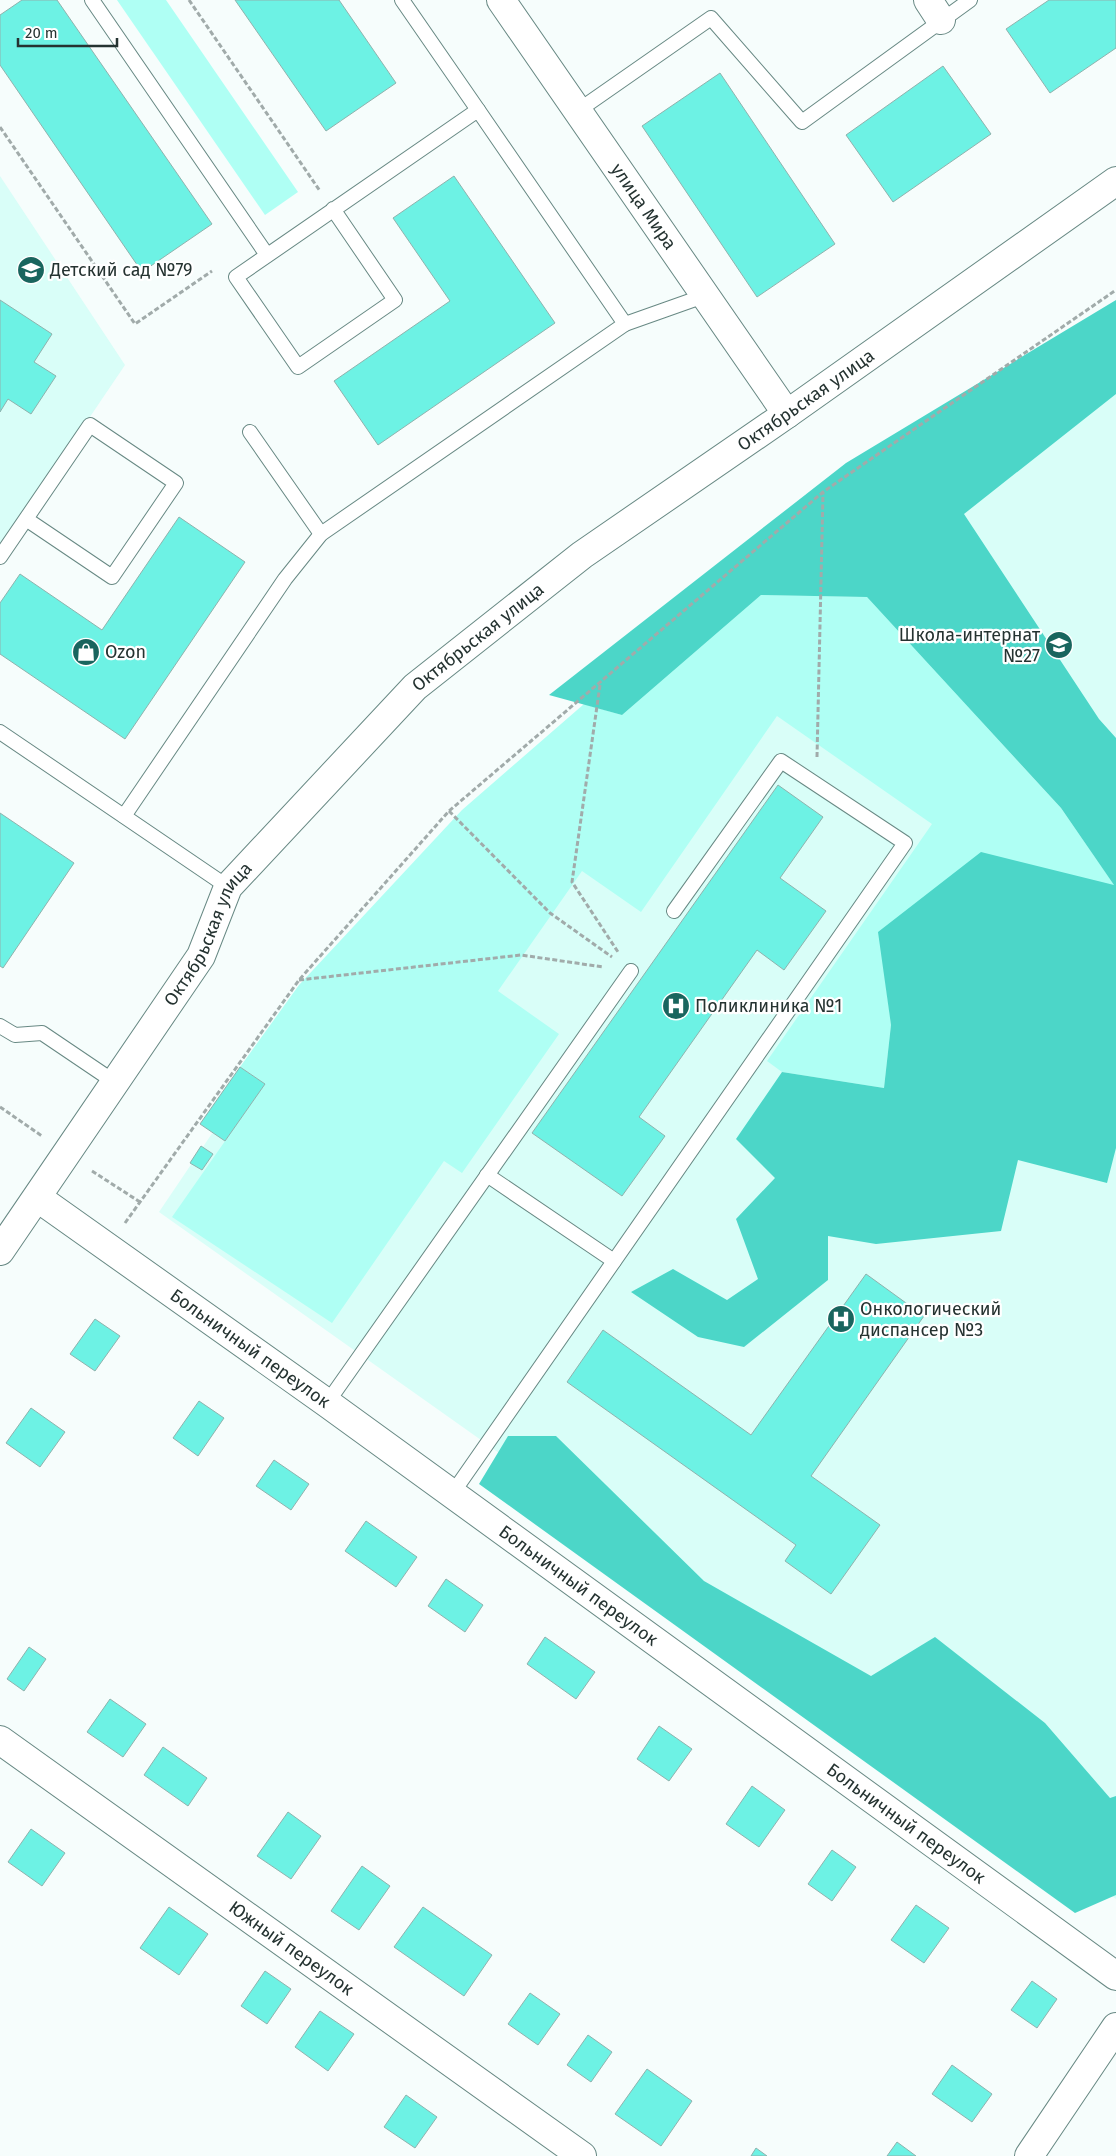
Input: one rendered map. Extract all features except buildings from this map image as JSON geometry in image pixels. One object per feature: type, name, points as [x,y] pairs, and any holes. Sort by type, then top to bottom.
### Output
[{"type":"street","name":"улица Мира","points":[[501,0],[579,110],[704,296],[787,414]]},
{"type":"street","name":"Октябрьская улица","points":[[0,1251],[38,1198],[201,956],[228,887],[415,687],[582,555],[787,414],[1116,181]]},
{"type":"street","name":"Больничный переулок","points":[[38,1198],[327,1403],[1116,1976]]},
{"type":"street","name":"Южный переулок","points":[[0,1740],[582,2156]]},
{"type":"street","points":[[1029,2156],[1116,2027]]},
{"type":"lane","points":[[92,0],[267,255]]},
{"type":"lane","points":[[402,0],[625,324]]},
{"type":"lane","points":[[579,110],[711,18],[802,122],[934,10],[970,0]]},
{"type":"lane","points":[[333,210],[395,300],[298,368],[236,277],[267,255],[478,110]]},
{"type":"lane","points":[[124,816],[285,579],[320,534],[625,324],[704,296]]},
{"type":"lane","points":[[0,557],[90,425],[176,483],[112,577],[26,519]]},
{"type":"lane","points":[[250,432],[320,534]]},
{"type":"lane","points":[[0,732],[228,887]]},
{"type":"lane","points":[[452,1494],[905,843],[781,761],[674,911]]},
{"type":"lane","points":[[327,1403],[631,971]]},
{"type":"lane","points":[[0,1026],[15,1035],[42,1034],[116,1083]]},
{"type":"lane","points":[[488,1175],[614,1261]]},
{"type":"path","points":[[189,0],[333,210]]},
{"type":"path","points":[[107,1247],[298,980],[449,811],[823,492],[1116,290]]},
{"type":"path","points":[[816,784],[823,492]]},
{"type":"path","points":[[600,684],[572,882],[631,971]]},
{"type":"path","points":[[449,811],[550,913],[631,971]]},
{"type":"path","points":[[298,980],[521,955],[631,971]]},
{"type":"shaded area","points":[[117,0],[166,0],[298,192],[265,215]]},
{"type":"shaded area","name":"Детский сад №79","points":[[0,176],[125,365],[0,550]]},
{"type":"shaded area","points":[[1116,300],[1116,394],[964,514],[1099,719],[1116,738],[1116,1148],[1107,1183],[1018,1160],[1001,1231],[876,1244],[828,1236],[828,1280],[744,1347],[698,1337],[631,1292],[673,1269],[727,1300],[758,1279],[736,1219],[775,1178],[736,1139],[782,1072],[884,1088],[891,1025],[878,932],[981,852],[1114,885],[1061,808],[867,597],[761,595],[622,715],[549,695],[846,463]]},
{"type":"shaded area","name":"Школа-интернат №27","points":[[1116,319],[1116,811],[887,479]]},
{"type":"shaded area","points":[[836,525],[1116,904],[1116,1899],[481,1440],[159,1212],[344,938]]},
{"type":"shaded area","points":[[761,595],[867,597],[1061,808],[1115,886],[879,932],[891,1025],[884,1088],[782,1072],[767,1061],[932,824],[777,716],[641,912],[582,871],[498,991],[559,1034],[462,1173],[444,1161],[332,1323],[172,1217],[265,1084],[240,1067],[299,985],[462,810],[584,704],[622,715]]},
{"type":"shaded area","points":[[508,1436],[556,1436],[704,1581],[871,1676],[935,1637],[1045,1723],[1110,1798],[1116,1796],[1116,1895],[1075,1913],[479,1484]]},
{"type":"place","name":"Детский сад №79","points":[[31,270]]},
{"type":"place","name":"Школа-интернат №27","points":[[1059,645]]},
{"type":"place","name":"Ozon","points":[[86,652]]},
{"type":"place","name":"Поликлиника №1","points":[[676,1006]]},
{"type":"place","name":"Онкологический диспансер №3","points":[[841,1319]]}]
